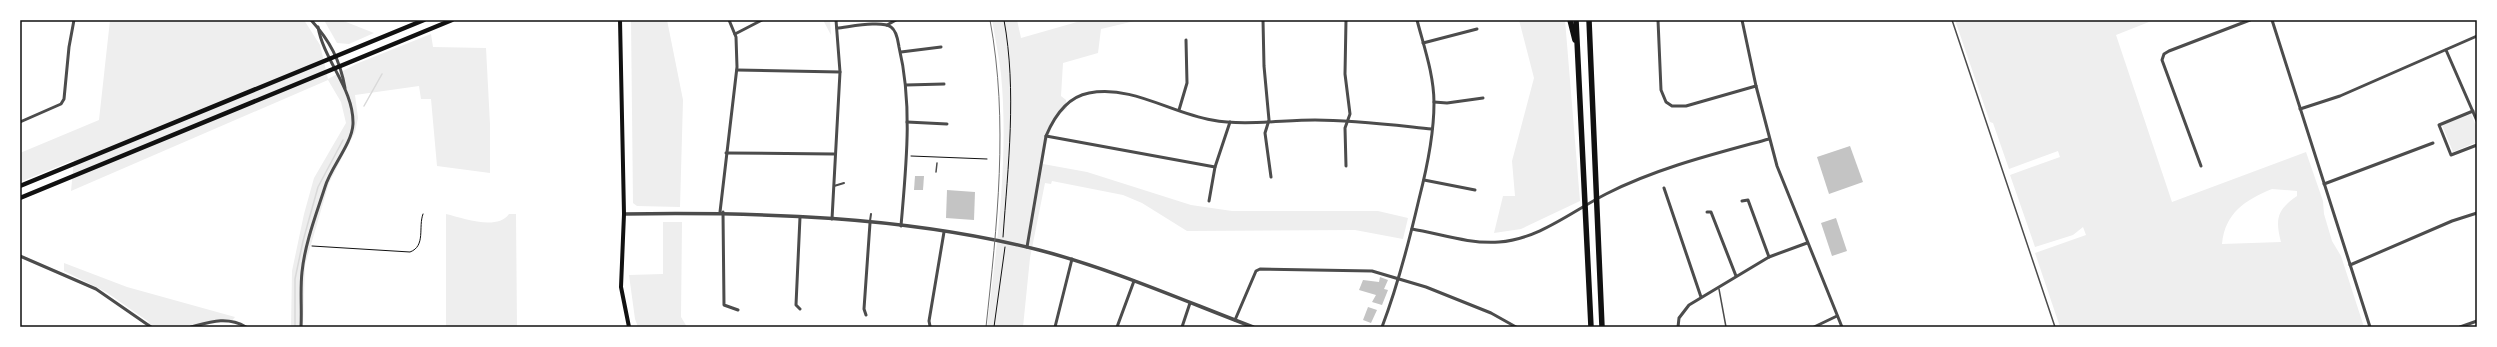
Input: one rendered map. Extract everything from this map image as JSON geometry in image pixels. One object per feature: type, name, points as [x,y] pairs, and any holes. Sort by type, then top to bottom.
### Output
[{"type":"highway","points":[[1570,20],[1578,52]]},
{"type":"highway","points":[[1576,20],[1586,195],[1591,327]]},
{"type":"highway","points":[[1589,20],[1599,216],[1602,327]]},
{"type":"main road","points":[[20,186],[424,20]]},
{"type":"main road","points":[[20,198],[452,20]]},
{"type":"main road","points":[[620,20],[624,214],[621,287],[629,327]]},
{"type":"street","points":[[20,122],[61,104],[64,99],[68,47],[74,20]]},
{"type":"street","points":[[301,327],[302,272],[307,246],[325,185],[351,132],[351,107],[345,90],[337,56],[324,33],[311,20]]},
{"type":"street","points":[[729,20],[735,34],[737,70],[726,153],[721,212],[724,305],[738,310]]},
{"type":"street","points":[[735,34],[762,20]]},
{"type":"street","points":[[832,220],[834,154],[840,72],[836,20]]},
{"type":"street","points":[[887,25],[896,20]]},
{"type":"street","points":[[1263,20],[1264,66],[1269,120],[1265,133],[1271,177]]},
{"type":"street","points":[[1346,20],[1345,74],[1350,114],[1345,128],[1346,166]]},
{"type":"street","points":[[1382,327],[1399,278],[1412,229],[1424,180],[1432,129],[1434,102],[1423,43],[1417,20]]},
{"type":"street","points":[[1658,20],[1661,90],[1666,102],[1672,106],[1686,106],[1756,86]]},
{"type":"street","points":[[1742,20],[1769,140],[1807,243],[1842,327]]},
{"type":"street","points":[[2201,166],[2162,60],[2164,54],[2250,20]]},
{"type":"street","points":[[2272,20],[2370,327]]},
{"type":"street","points":[[837,28],[866,25],[887,25],[892,27],[897,36],[906,85],[907,122],[907,155],[902,226]]},
{"type":"street","points":[[318,28],[333,68],[345,90]]},
{"type":"street","points":[[1423,43],[1476,29]]},
{"type":"street","points":[[2300,109],[2340,96],[2477,36]]},
{"type":"street","points":[[1179,110],[1187,83],[1186,40]]},
{"type":"street","points":[[901,52],[941,47]]},
{"type":"street","points":[[2446,50],[2477,121]]},
{"type":"street","points":[[737,70],[840,72]]},
{"type":"street","points":[[906,85],[944,84]]},
{"type":"street","points":[[1027,247],[1046,136],[1053,120],[1062,108],[1087,94],[1105,91],[1129,93],[1211,120],[1230,122],[1269,120],[1348,120],[1432,129]]},
{"type":"street","points":[[1434,102],[1447,103],[1483,98]]},
{"type":"street","points":[[2473,111],[2439,124],[2443,140],[2451,155],[2477,145]]},
{"type":"street","points":[[907,122],[947,124]]},
{"type":"street","points":[[1209,201],[1215,167],[1230,122]]},
{"type":"street","points":[[1046,136],[1215,167]]},
{"type":"street","points":[[1412,229],[1472,242],[1499,242],[1526,236],[1569,217],[1606,194],[1657,172],[1769,140]]},
{"type":"street","points":[[2324,184],[2434,143]]},
{"type":"street","points":[[726,153],[834,154]]},
{"type":"street","points":[[1424,180],[1475,190]]},
{"type":"street","points":[[834,186],[844,183]]},
{"type":"street","points":[[1664,188],[1701,297]]},
{"type":"street","points":[[1742,201],[1748,200],[1769,257]]},
{"type":"street","points":[[624,214],[721,212],[800,217],[902,226],[1003,242],[1072,259],[1134,281],[1253,327]]},
{"type":"street","points":[[1707,212],[1711,212],[1717,224],[1736,276]]},
{"type":"street","points":[[2350,265],[2452,221],[2477,213]]},
{"type":"street","points":[[866,316],[864,309],[871,214]]},
{"type":"street","points":[[800,217],[796,305],[800,309]]},
{"type":"street","points":[[930,326],[929,321],[944,232]]},
{"type":"street","points":[[1678,327],[1683,311],[1701,297],[1769,257],[1807,243]]},
{"type":"street","points":[[20,256],[96,289],[151,327]]},
{"type":"street","points":[[1055,327],[1072,259]]},
{"type":"street","points":[[1235,320],[1256,272],[1260,269],[1350,269],[1372,271],[1399,278],[1485,310],[1516,327]]},
{"type":"street","points":[[1117,327],[1134,281]]},
{"type":"street","points":[[1182,327],[1190,303]]},
{"type":"street","points":[[1814,327],[1837,316]]},
{"type":"street","points":[[191,327],[223,320],[234,321],[246,327]]},
{"type":"street","points":[[2460,327],[2477,321]]},
{"type":"lane","points":[[1952,20],[2055,327]]},
{"type":"lane","points":[[936,172],[937,163]]},
{"type":"lane","points":[[1718,287],[1726,327]]},
{"type":"path","points":[[994,327],[997,292],[1006,250],[1003,242],[1010,96],[1008,55],[1004,20]]},
{"type":"path","points":[[907,155],[986,159]]},
{"type":"path","points":[[307,246],[410,252],[417,248],[419,243],[423,214]]},
{"type":"shaded area","points":[[110,20],[304,20],[320,45],[328,79],[356,64],[431,34],[433,47],[486,48],[490,124],[490,173],[437,166],[431,99],[421,99],[419,86],[355,95],[358,118],[355,132],[329,183],[305,265],[303,327],[291,327],[292,271],[304,214],[314,178],[346,123],[341,102],[328,80],[71,191],[74,160],[20,182],[20,153],[99,120]]},
{"type":"shaded area","points":[[324,20],[341,20],[374,33],[349,44],[337,43]]},
{"type":"shaded area","points":[[631,20],[667,20],[683,100],[680,207],[637,206],[633,203]]},
{"type":"shaded area","points":[[823,20],[830,20],[831,35]]},
{"type":"shaded area","points":[[992,20],[1017,20],[1021,38],[1084,20],[1139,20],[1101,29],[1098,53],[1063,63],[1061,96],[1066,100],[1067,108],[1056,119],[1050,133],[1043,164],[1087,172],[1191,205],[1232,211],[1378,211],[1408,218],[1403,239],[1355,230],[1187,231],[1142,203],[1123,195],[1052,181],[1051,184],[1045,183],[1030,258],[1023,327],[987,327],[1001,201],[1004,137],[1001,74]]},
{"type":"shaded area","points":[[1519,20],[1565,20],[1580,201],[1521,229],[1494,233],[1503,196],[1515,196],[1512,161],[1534,78]]},
{"type":"shaded area","points":[[1955,20],[2154,20],[2116,35],[2172,202],[2306,152],[2323,201],[2324,214],[2332,241],[2341,256],[2364,327],[2060,327],[2035,253],[2086,235],[2083,227],[2073,235],[2035,247],[2010,175],[2060,157],[2058,151],[2009,169],[1993,123],[1990,122]],"holes":[[[2272,189],[2297,191],[2297,196],[2285,206],[2279,216],[2278,227],[2281,242],[2222,244],[2227,224],[2232,216],[2245,203]]]},
{"type":"shaded area","points":[[2471,114],[2477,128],[2477,142],[2453,152],[2442,125]]},
{"type":"shaded area","points":[[446,214],[488,223],[504,219],[509,214],[516,214],[517,327],[446,327]]},
{"type":"shaded area","points":[[663,222],[682,222],[681,317],[687,327],[638,327],[635,319],[629,275],[663,274]]},
{"type":"shaded area","points":[[64,263],[127,287],[235,317],[230,323],[214,322],[199,327],[148,327],[146,326],[149,322],[106,292],[64,271]]},
{"type":"building","points":[[1850,146],[1863,182],[1829,194],[1817,157]]},
{"type":"building","points":[[915,176],[924,176],[923,190],[914,190]]},
{"type":"building","points":[[947,190],[975,192],[974,220],[946,218]]},
{"type":"building","points":[[1836,218],[1847,251],[1832,256],[1821,223]]},
{"type":"building","points":[[1380,277],[1388,280],[1384,289],[1388,290],[1382,305],[1372,302],[1376,295],[1359,290],[1363,280],[1379,282]]},
{"type":"building","points":[[1368,307],[1377,310],[1371,323],[1363,320]]},
{"type":"waterway","points":[[364,106],[382,74]]},
{"type":"waterway","points":[[295,327],[295,279],[303,241],[318,187],[343,140]]},
{"type":"tram line","points":[[986,327],[997,212],[1000,135],[996,58],[990,20]]}]
